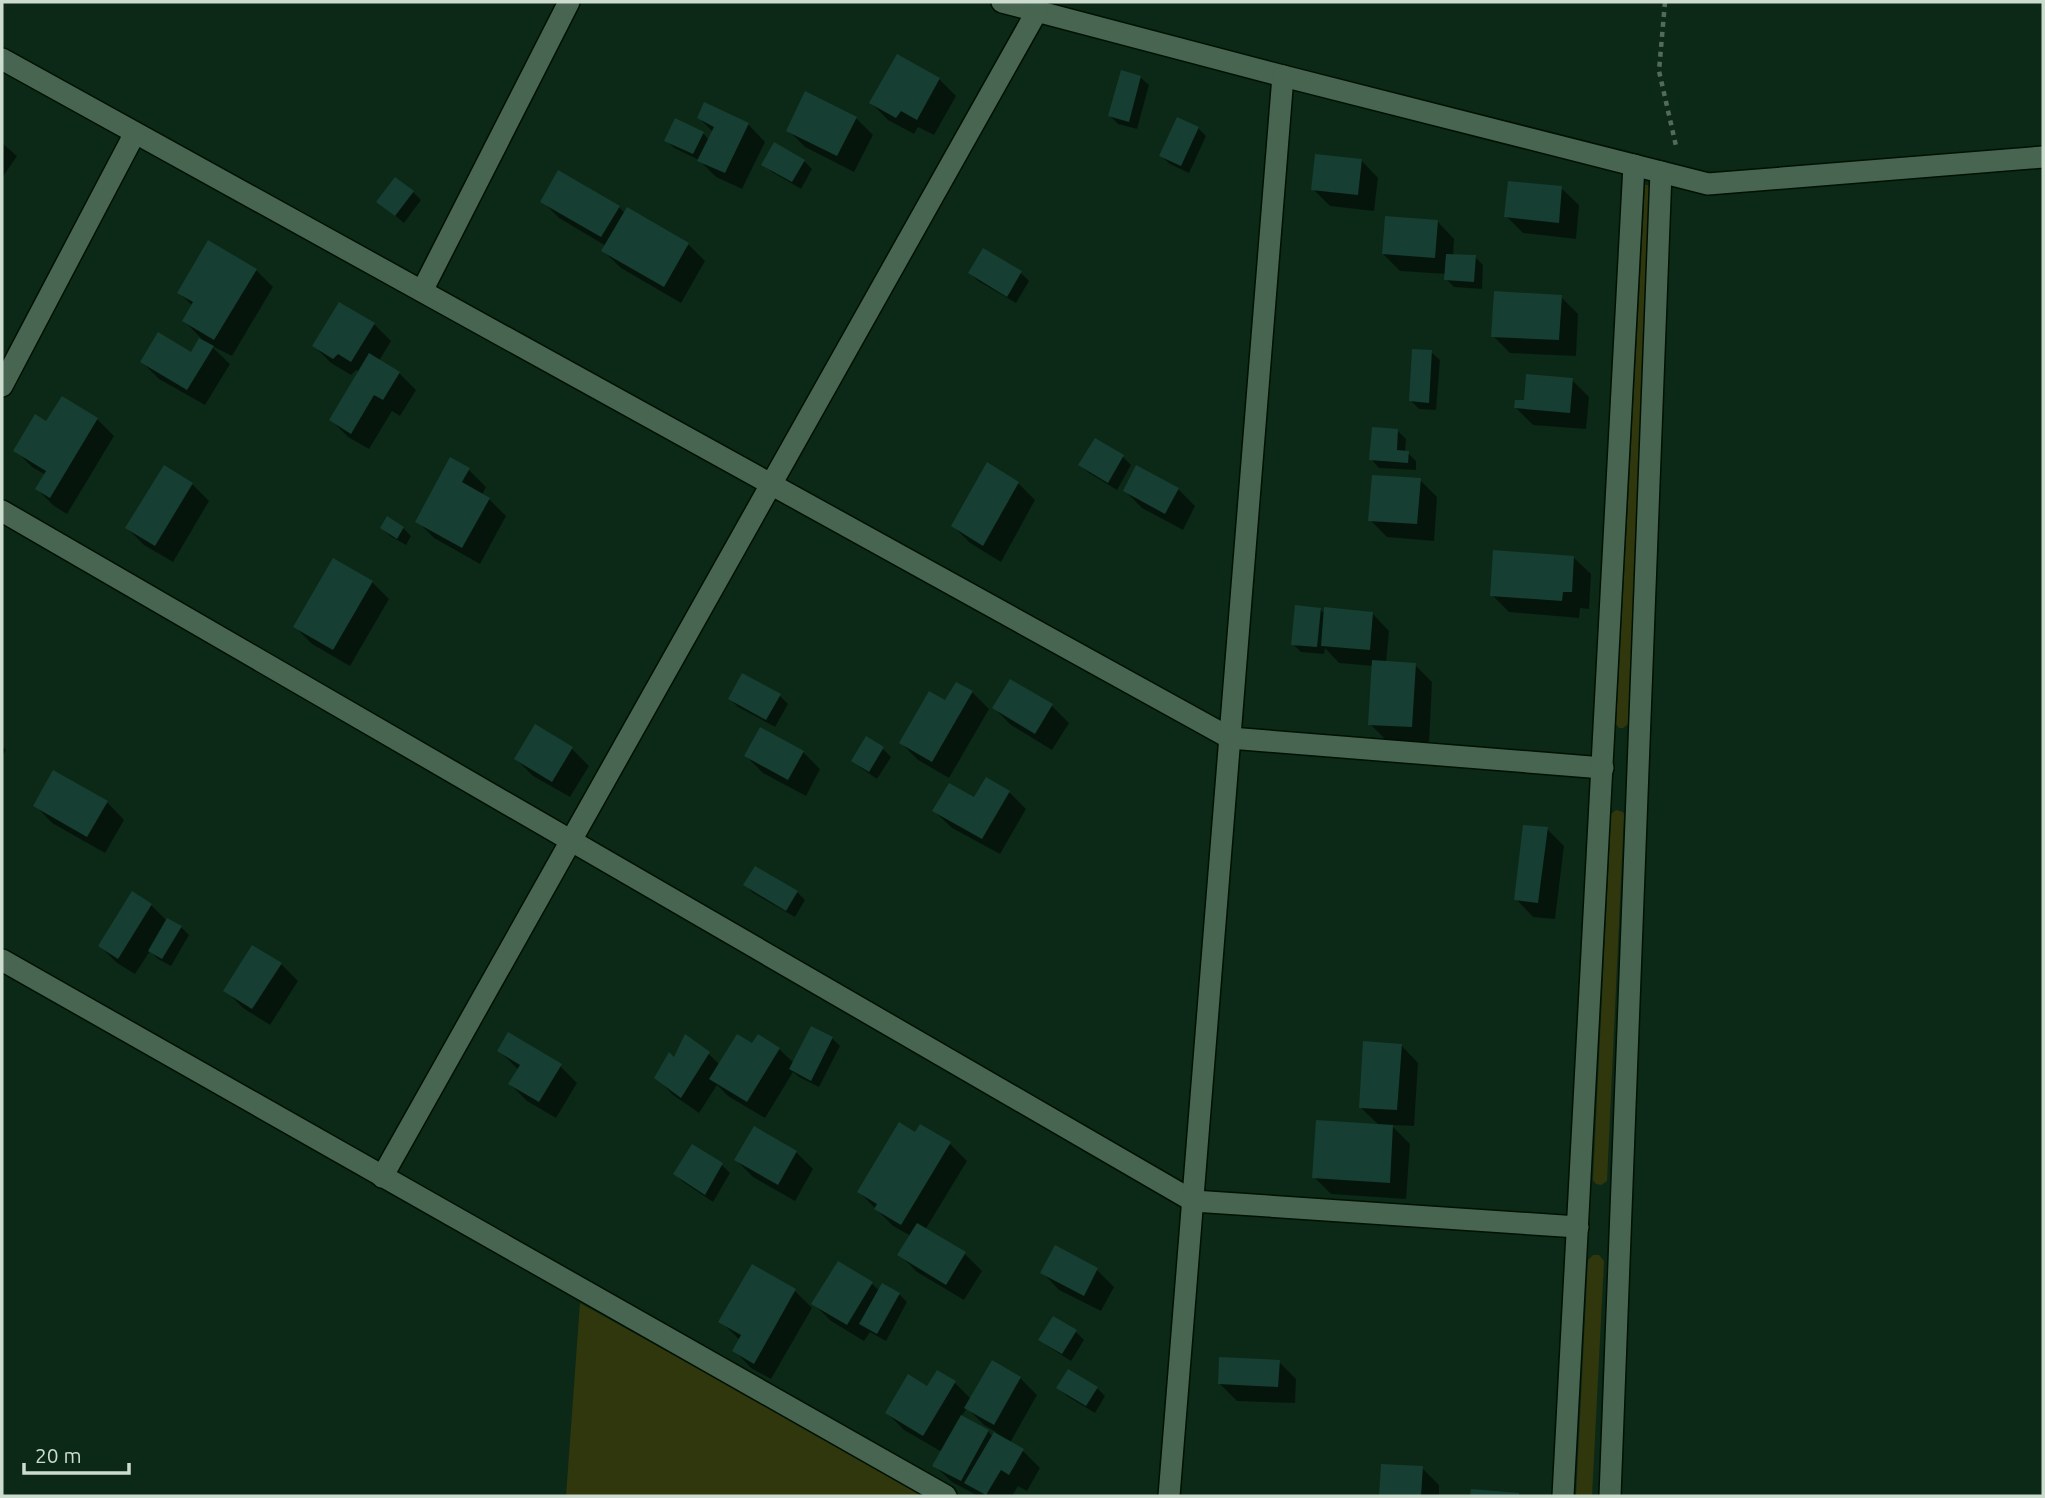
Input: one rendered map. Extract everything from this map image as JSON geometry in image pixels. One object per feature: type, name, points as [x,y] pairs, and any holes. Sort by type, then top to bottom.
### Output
[{"type":"street","points":[[422,291],[569,2]]},
{"type":"street","points":[[1002,2],[1708,184],[2043,157]]},
{"type":"street","points":[[382,1177],[1037,11]]},
{"type":"street","points":[[2,59],[1230,738],[1603,768]]},
{"type":"street","points":[[1169,1496],[1283,76]]},
{"type":"street","points":[[2,386],[135,133]]},
{"type":"street","points":[[1563,1496],[1634,165]]},
{"type":"street","points":[[1610,1496],[1668,174]]},
{"type":"street","points":[[2,511],[1193,1201],[1577,1227]]},
{"type":"street","points":[[2,960],[946,1496]]},
{"type":"path","points":[[1665,2],[1659,71],[1678,155],[1668,174]]},
{"type":"green space","points":[[1645,185],[1652,188],[1628,724],[1619,728],[1616,724]]},
{"type":"green space","points":[[1616,810],[1624,815],[1607,1181],[1601,1185],[1593,1180],[1611,814]]},
{"type":"green space","points":[[1593,1255],[1599,1255],[1604,1261],[1592,1496],[1576,1496],[1588,1260]]},
{"type":"green space","points":[[580,1303],[927,1496],[566,1496]]},
{"type":"building","points":[[897,54],[940,78],[917,120],[901,111],[896,118],[869,103]]},
{"type":"building","points":[[1121,70],[1141,76],[1129,122],[1108,116]]},
{"type":"building","points":[[805,91],[857,117],[837,156],[786,131]]},
{"type":"building","points":[[704,102],[749,123],[725,173],[697,161],[714,127],[697,118]]},
{"type":"building","points":[[1177,117],[1199,127],[1181,166],[1159,156]]},
{"type":"building","points":[[675,118],[704,132],[693,154],[664,141]]},
{"type":"building","points":[[774,142],[805,160],[792,182],[761,165]]},
{"type":"building","points":[[1315,154],[1362,159],[1358,195],[1311,190]]},
{"type":"building","points":[[558,170],[620,206],[601,237],[540,202]]},
{"type":"building","points":[[395,177],[414,191],[395,216],[376,202]]},
{"type":"building","points":[[1508,181],[1562,186],[1559,223],[1504,217]]},
{"type":"building","points":[[627,207],[689,243],[664,287],[601,251]]},
{"type":"building","points":[[1385,216],[1438,220],[1435,258],[1382,254]]},
{"type":"building","points":[[208,240],[257,269],[214,340],[182,321],[193,302],[177,293]]},
{"type":"building","points":[[983,248],[1022,271],[1007,297],[968,273]]},
{"type":"building","points":[[1446,254],[1476,255],[1474,282],[1444,280]]},
{"type":"building","points":[[1494,291],[1562,295],[1559,340],[1491,337]]},
{"type":"building","points":[[339,302],[375,323],[351,362],[338,354],[333,359],[312,346]]},
{"type":"building","points":[[158,332],[191,352],[199,338],[214,346],[187,390],[140,362]]},
{"type":"building","points":[[1412,349],[1432,350],[1429,403],[1409,401]]},
{"type":"building","points":[[369,353],[400,372],[383,400],[374,395],[351,434],[329,420]]},
{"type":"building","points":[[1526,374],[1573,378],[1570,413],[1514,408],[1515,400],[1524,400]]},
{"type":"building","points":[[62,396],[98,418],[50,498],[35,489],[46,471],[13,451],[35,414],[46,421]]},
{"type":"building","points":[[1372,427],[1398,429],[1397,450],[1409,451],[1408,463],[1369,460]]},
{"type":"building","points":[[1095,438],[1124,455],[1108,483],[1078,465]]},
{"type":"building","points":[[450,457],[470,468],[462,482],[490,498],[462,548],[415,522]]},
{"type":"building","points":[[987,462],[1019,482],[983,546],[951,526]]},
{"type":"building","points":[[164,465],[193,483],[155,546],[125,528]]},
{"type":"building","points":[[1136,465],[1179,488],[1165,514],[1123,491]]},
{"type":"building","points":[[1372,475],[1421,478],[1417,524],[1368,521]]},
{"type":"building","points":[[387,516],[404,527],[397,539],[380,528]]},
{"type":"building","points":[[1493,550],[1574,556],[1572,592],[1563,592],[1562,601],[1490,596]]},
{"type":"building","points":[[333,558],[373,581],[333,650],[293,627]]},
{"type":"building","points":[[1295,605],[1321,608],[1317,647],[1291,645]]},
{"type":"building","points":[[1324,607],[1373,612],[1370,650],[1321,646]]},
{"type":"building","points":[[1372,660],[1416,663],[1412,727],[1368,725]]},
{"type":"building","points":[[742,673],[781,694],[766,720],[728,699]]},
{"type":"building","points":[[1010,679],[1053,704],[1035,734],[992,708]]},
{"type":"building","points":[[956,682],[973,691],[932,762],[899,743],[929,691],[945,700]]},
{"type":"building","points":[[535,724],[573,747],[552,782],[514,759]]},
{"type":"building","points":[[760,727],[804,751],[788,780],[744,756]]},
{"type":"building","points":[[866,736],[884,747],[869,772],[851,761]]},
{"type":"building","points":[[53,770],[108,801],[87,837],[33,806]]},
{"type":"building","points":[[986,777],[1010,791],[982,839],[932,811],[949,783],[974,797]]},
{"type":"building","points":[[1523,825],[1548,827],[1538,903],[1514,900]]},
{"type":"building","points":[[755,866],[798,891],[786,911],[743,885]]},
{"type":"building","points":[[132,891],[152,904],[118,959],[98,946]]},
{"type":"building","points":[[167,918],[182,926],[162,959],[148,951]]},
{"type":"building","points":[[252,945],[282,963],[252,1009],[223,991]]},
{"type":"building","points":[[811,1026],[833,1037],[811,1081],[789,1069]]},
{"type":"building","points":[[508,1032],[562,1064],[539,1102],[508,1084],[520,1065],[497,1051]]},
{"type":"building","points":[[685,1034],[710,1052],[681,1098],[654,1078],[669,1052],[674,1057]]},
{"type":"building","points":[[737,1034],[752,1043],[758,1034],[780,1048],[747,1102],[709,1079]]},
{"type":"building","points":[[1363,1041],[1402,1044],[1397,1110],[1359,1108]]},
{"type":"building","points":[[1316,1120],[1393,1125],[1390,1183],[1312,1178]]},
{"type":"building","points":[[899,1122],[915,1132],[920,1124],[951,1142],[901,1225],[874,1209],[877,1204],[857,1192]]},
{"type":"building","points":[[754,1126],[797,1151],[778,1185],[734,1160]]},
{"type":"building","points":[[692,1144],[723,1163],[705,1195],[673,1174]]},
{"type":"building","points":[[917,1223],[966,1252],[946,1285],[897,1255]]},
{"type":"building","points":[[1055,1245],[1098,1268],[1084,1296],[1040,1273]]},
{"type":"building","points":[[838,1261],[873,1282],[847,1325],[811,1304]]},
{"type":"building","points":[[752,1264],[796,1289],[754,1364],[732,1351],[741,1335],[718,1322]]},
{"type":"building","points":[[882,1283],[900,1293],[877,1334],[859,1324]]},
{"type":"building","points":[[1053,1316],[1077,1330],[1062,1354],[1038,1340]]},
{"type":"building","points":[[1219,1357],[1280,1360],[1278,1387],[1218,1384]]},
{"type":"building","points":[[992,1360],[1021,1377],[994,1425],[964,1408]]},
{"type":"building","points":[[1068,1369],[1098,1387],[1086,1406],[1056,1388]]},
{"type":"building","points":[[937,1370],[956,1381],[923,1436],[885,1413],[908,1374],[927,1386]]},
{"type":"building","points":[[961,1415],[989,1430],[961,1481],[932,1466]]},
{"type":"building","points":[[994,1432],[1024,1449],[1009,1475],[1001,1470],[986,1495],[964,1483]]},
{"type":"building","points":[[1381,1464],[1423,1466],[1421,1496],[1379,1496]]},
{"type":"building","points":[[1471,1489],[1519,1493],[1519,1496],[1470,1496]]}]
